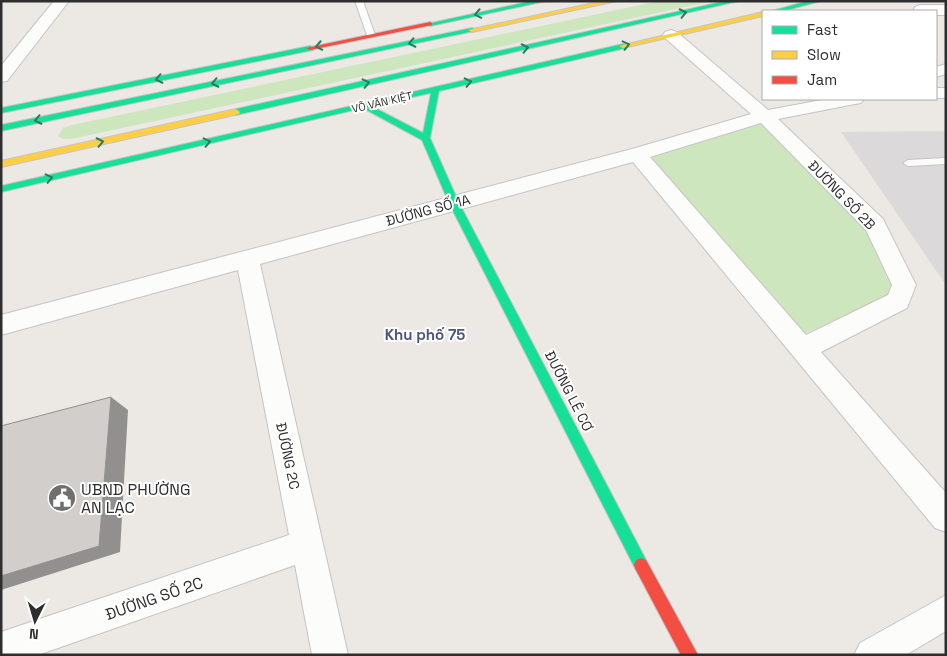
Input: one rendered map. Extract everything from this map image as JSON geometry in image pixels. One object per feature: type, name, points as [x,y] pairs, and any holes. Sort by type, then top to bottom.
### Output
[{"type":"main road","points":[[1,111],[543,1]]},
{"type":"main road","points":[[1,128],[614,1]]},
{"type":"main road","name":"VÕ VĂN KIỆT","points":[[1,164],[736,1]]},
{"type":"main road","points":[[779,10],[818,1]]},
{"type":"main road","name":"VÕ VĂN KIỆT","points":[[1,189],[762,14]]},
{"type":"main road","points":[[364,106],[426,138],[435,90]]},
{"type":"main road","name":"ĐƯỜNG LÊ CƠ","points":[[426,138],[454,202],[625,535],[690,655]]},
{"type":"street","points":[[1,77],[62,1]]},
{"type":"street","name":"ĐƯỜNG SỐ 2B","points":[[670,35],[764,116],[875,225],[904,285],[898,301],[802,349]]},
{"type":"street","name":"ĐƯỜNG SỐ 1A","points":[[1,325],[637,154],[764,116],[850,100]]},
{"type":"street","points":[[637,154],[946,517]]},
{"type":"street","name":"ĐƯỜNG 2C","points":[[247,258],[330,655]]},
{"type":"street","name":"ĐƯỜNG SỐ 2C","points":[[1,650],[307,545]]},
{"type":"street","points":[[872,655],[946,612]]},
{"type":"lane","points":[[359,1],[371,35]]},
{"type":"lane","points":[[908,163],[946,161]]},
{"type":"shaded area","points":[[946,131],[946,285],[841,132]]},
{"type":"green space","points":[[659,1],[713,1],[71,139],[63,139],[58,136],[63,128],[72,125]]},
{"type":"green space","points":[[764,123],[869,228],[894,282],[890,296],[803,334],[649,158]]},
{"type":"building","name":"UBND PHƯỜNG AN LẠC","points":[[111,397],[99,546],[1,576],[1,426]]},
{"type":"traffic: fast","points":[[430,24],[543,1]]},
{"type":"traffic: fast","points":[[236,112],[736,1]]},
{"type":"traffic: fast","points":[[779,10],[818,1]]},
{"type":"traffic: fast","points":[[1,128],[472,30]]},
{"type":"traffic: fast","points":[[1,189],[623,46]]},
{"type":"traffic: fast","points":[[1,111],[310,48]]},
{"type":"traffic: fast","points":[[435,90],[426,138],[454,203],[641,565]]},
{"type":"traffic: fast","points":[[364,106],[426,138]]},
{"type":"traffic: slow","points":[[472,30],[614,1]]},
{"type":"traffic: slow","points":[[623,46],[762,14]]},
{"type":"traffic: slow","points":[[1,164],[236,112]]},
{"type":"traffic: jam","points":[[310,48],[430,24]]},
{"type":"traffic: jam","points":[[641,565],[690,655]]},
{"type":"place","name":"UBND PHƯỜNG AN LẠC","points":[[62,498]]},
{"type":"district","name":"Khu phố 75","points":[[425,335]]}]
